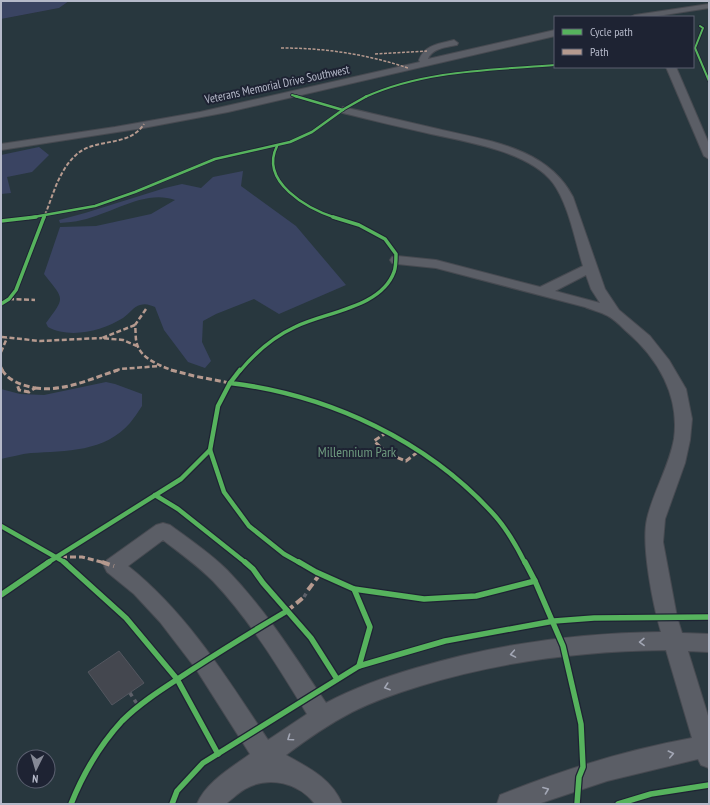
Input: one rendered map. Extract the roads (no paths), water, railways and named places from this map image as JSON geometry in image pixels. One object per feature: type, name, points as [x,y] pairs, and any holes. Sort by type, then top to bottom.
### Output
[{"type":"street","points":[[644,16],[709,6]]},
{"type":"street","name":"Veterans Memorial Drive Southwest","points":[[1,147],[70,137],[226,109],[554,33]]},
{"type":"street","points":[[427,63],[423,60],[424,54],[428,50],[454,43]]},
{"type":"street","points":[[671,68],[709,156]]},
{"type":"street","points":[[343,110],[403,120],[497,146],[522,155],[545,169],[562,187],[577,223],[594,282],[614,312],[645,339],[664,363],[678,390],[684,419],[682,440],[676,463],[656,519],[654,542],[667,617],[708,750],[601,771],[579,777],[509,804]]},
{"type":"street","points":[[397,260],[436,264],[543,291],[614,312]]},
{"type":"street","points":[[543,291],[590,268]]},
{"type":"street","points":[[322,717],[278,649],[235,594],[198,556],[163,530],[114,566],[141,588],[167,616],[204,662],[266,756],[317,787],[330,804]]},
{"type":"street","points":[[209,804],[215,796],[231,782],[322,717],[347,703],[377,691],[447,668],[481,660],[563,646],[674,641],[709,643]]},
{"type":"street","points":[[231,782],[243,776],[262,770],[282,770],[300,776]]},
{"type":"water","points":[[1,1],[69,1],[59,8],[1,19]]},
{"type":"water","points":[[39,147],[49,155],[32,172],[7,177],[11,193],[1,194],[1,155]]},
{"type":"water","points":[[243,171],[241,186],[296,226],[346,285],[279,314],[254,299],[216,314],[203,321],[202,342],[211,361],[205,368],[188,362],[164,330],[155,307],[148,304],[134,308],[115,323],[96,330],[76,333],[57,331],[48,327],[46,323],[57,308],[60,298],[56,289],[44,274],[60,227],[96,226],[151,214],[175,200],[164,197],[140,200],[79,221],[60,223],[59,220],[182,184],[201,188],[213,177]]},
{"type":"water","points":[[106,382],[142,394],[142,406],[130,423],[120,433],[97,445],[84,448],[58,452],[27,453],[1,459],[1,389],[20,394],[44,395]]},
{"type":"park label","name":"Millennium Park","points":[[357,452]]}]
